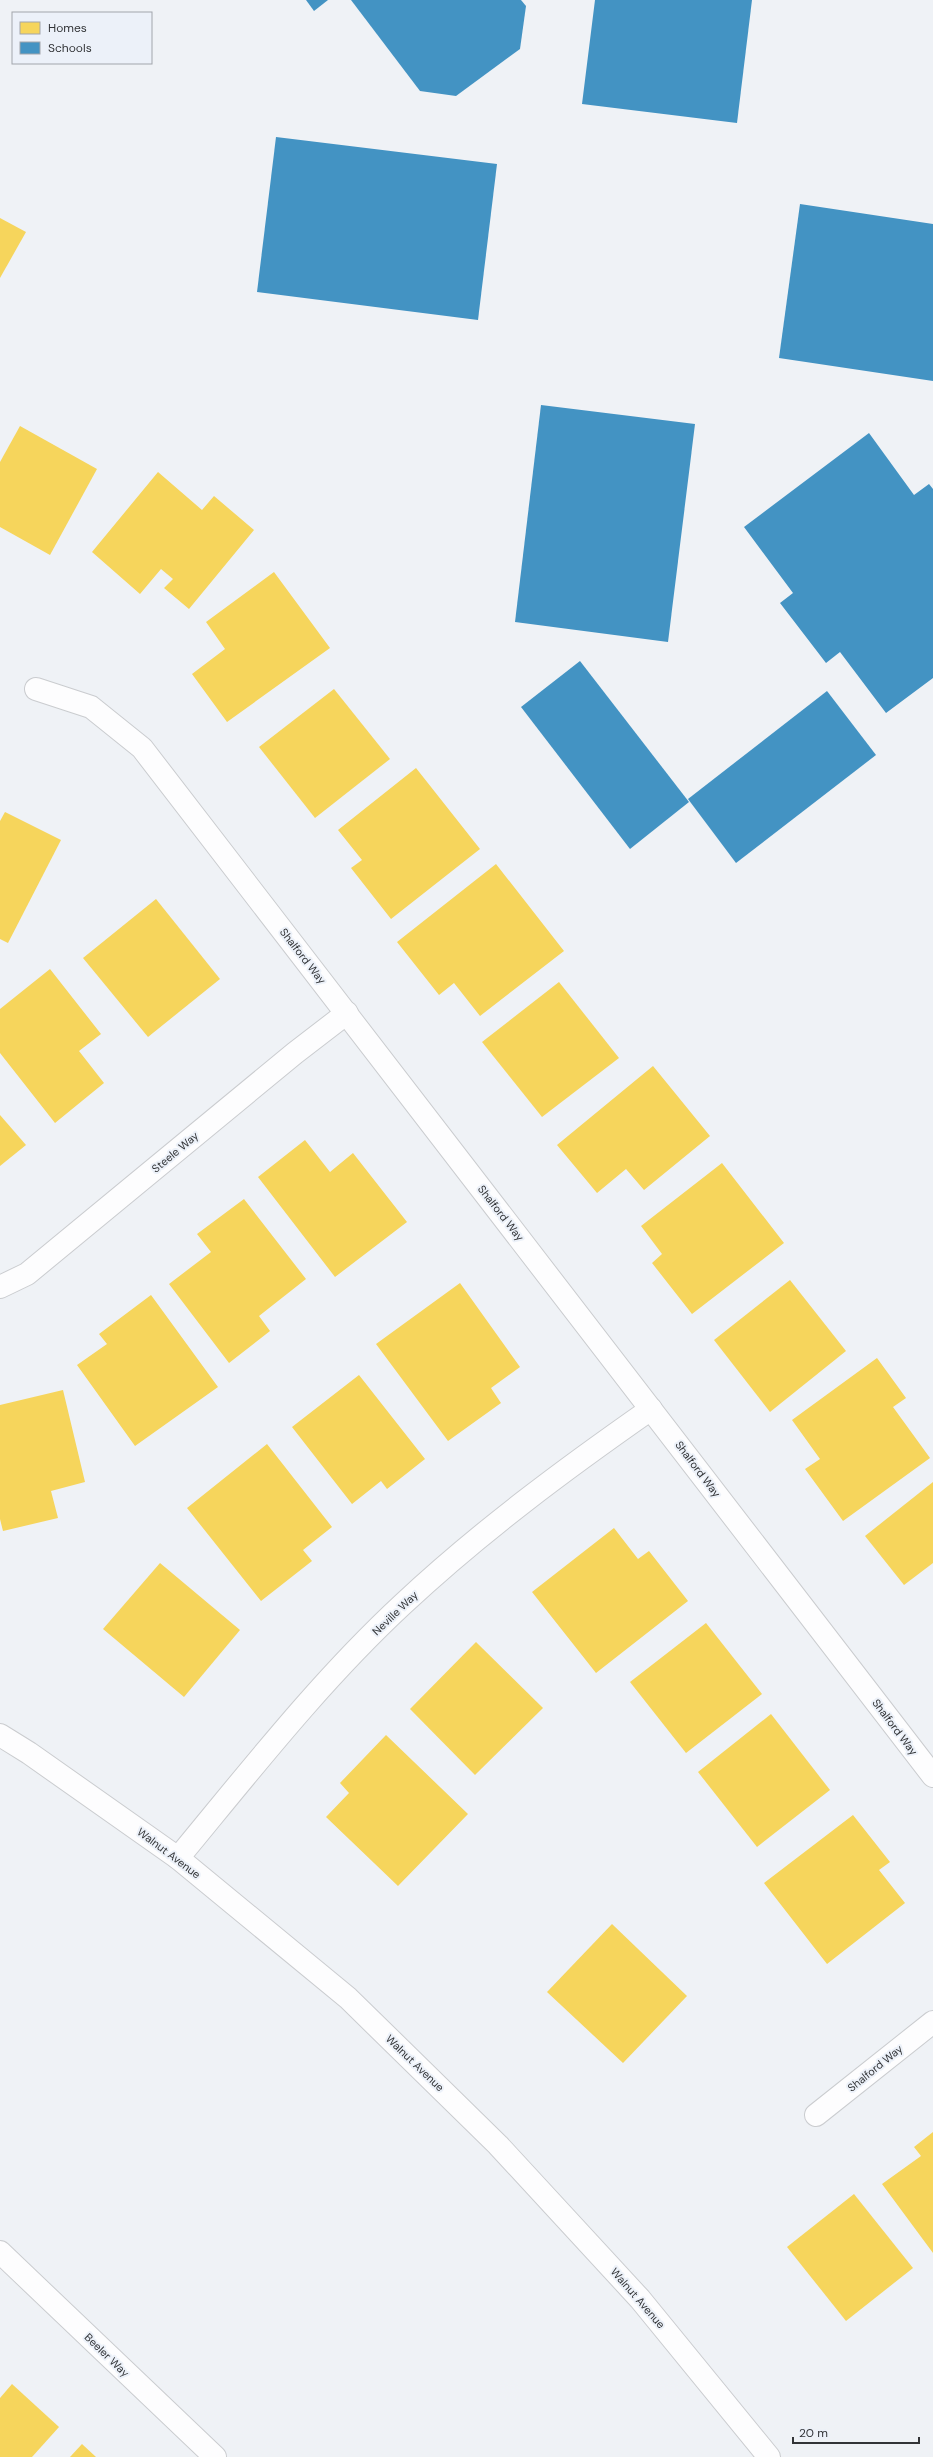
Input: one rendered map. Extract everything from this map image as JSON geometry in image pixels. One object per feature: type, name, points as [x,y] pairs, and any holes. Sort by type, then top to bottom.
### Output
[{"type":"street","name":"Shalford Way","points":[[36,689],[91,707],[142,748],[933,1776]]},
{"type":"street","name":"Steele Way","points":[[0,1287],[27,1274],[295,1053],[347,1013]]},
{"type":"street","name":"Neville Way","points":[[178,1858],[307,1702],[402,1605],[474,1541],[583,1457],[651,1409]]},
{"type":"street","name":"Walnut Avenue","points":[[0,1735],[29,1753],[178,1858],[348,1998],[498,2144],[640,2299],[769,2457]]},
{"type":"street","name":"Shalford Way","points":[[816,2115],[933,2022]]},
{"type":"street","name":"Beeler Way","points":[[0,2252],[215,2457]]},
{"type":"building: Homes","points":[[0,218],[26,232],[0,278]]},
{"type":"building: Homes","points":[[20,426],[97,469],[50,555],[0,527],[0,462]]},
{"type":"building: Homes","points":[[158,472],[202,510],[214,496],[254,530],[189,609],[164,588],[173,579],[161,569],[140,594],[92,552]]},
{"type":"building: Homes","points":[[274,572],[330,648],[227,722],[192,674],[225,649],[206,622]]},
{"type":"building: Homes","points":[[334,689],[390,759],[315,818],[259,747]]},
{"type":"building: Homes","points":[[416,768],[480,849],[391,919],[351,868],[362,860],[338,830]]},
{"type":"building: Homes","points":[[5,812],[61,840],[8,943],[0,939],[0,821]]},
{"type":"building: Homes","points":[[496,864],[564,951],[480,1016],[454,983],[439,995],[397,942]]},
{"type":"building: Homes","points":[[156,899],[220,979],[148,1037],[83,958]]},
{"type":"building: Homes","points":[[50,969],[101,1034],[79,1051],[104,1083],[55,1123],[0,1053],[0,1009]]},
{"type":"building: Homes","points":[[559,982],[619,1058],[542,1117],[482,1042]]},
{"type":"building: Homes","points":[[653,1066],[710,1136],[644,1190],[626,1169],[597,1193],[557,1145]]},
{"type":"building: Homes","points":[[0,1115],[26,1145],[0,1166]]},
{"type":"building: Homes","points":[[305,1140],[330,1172],[353,1153],[407,1222],[335,1277],[258,1177]]},
{"type":"building: Homes","points":[[722,1163],[784,1243],[692,1314],[652,1263],[662,1254],[641,1226]]},
{"type":"building: Homes","points":[[244,1199],[306,1279],[259,1316],[270,1331],[229,1363],[169,1284],[211,1252],[197,1234]]},
{"type":"building: Homes","points":[[790,1280],[846,1351],[770,1412],[714,1340]]},
{"type":"building: Homes","points":[[460,1283],[520,1367],[491,1388],[501,1403],[448,1441],[376,1344]]},
{"type":"building: Homes","points":[[151,1295],[218,1387],[135,1446],[77,1365],[107,1344],[99,1334]]},
{"type":"building: Homes","points":[[877,1358],[906,1398],[893,1407],[930,1458],[843,1521],[805,1469],[820,1459],[792,1420]]},
{"type":"building: Homes","points":[[359,1375],[425,1459],[387,1489],[381,1481],[352,1504],[292,1427]]},
{"type":"building: Homes","points":[[63,1390],[85,1482],[51,1491],[58,1518],[3,1531],[0,1519],[0,1405]]},
{"type":"building: Homes","points":[[267,1444],[332,1527],[303,1550],[312,1561],[261,1601],[187,1508]]},
{"type":"building: Homes","points":[[933,1482],[933,1563],[904,1585],[865,1536]]},
{"type":"building: Homes","points":[[614,1528],[638,1559],[649,1551],[688,1601],[596,1673],[532,1592]]},
{"type":"building: Homes","points":[[160,1563],[240,1630],[184,1697],[103,1629]]},
{"type":"building: Homes","points":[[706,1623],[762,1694],[686,1753],[630,1682]]},
{"type":"building: Homes","points":[[476,1642],[543,1708],[475,1775],[410,1709]]},
{"type":"building: Homes","points":[[771,1714],[830,1790],[757,1847],[698,1772]]},
{"type":"building: Homes","points":[[386,1735],[468,1814],[398,1886],[326,1817],[349,1793],[340,1783]]},
{"type":"building: Homes","points":[[853,1815],[890,1862],[879,1870],[905,1903],[827,1964],[764,1883]]},
{"type":"building: Homes","points":[[612,1924],[687,1996],[623,2063],[547,1992]]},
{"type":"building: Homes","points":[[933,2132],[933,2253],[882,2184],[921,2156],[914,2147]]},
{"type":"building: Homes","points":[[854,2194],[913,2268],[846,2321],[787,2247]]},
{"type":"building: Homes","points":[[12,2384],[59,2427],[32,2457],[0,2457],[0,2398]]},
{"type":"building: Homes","points":[[82,2444],[96,2457],[70,2457]]},
{"type":"building: Schools","points":[[306,0],[328,0],[314,11]]},
{"type":"building: Schools","points":[[351,0],[521,0],[526,6],[520,49],[456,96],[420,91]]},
{"type":"building: Schools","points":[[595,0],[752,0],[737,123],[582,104]]},
{"type":"building: Schools","points":[[276,137],[497,164],[478,320],[257,292]]},
{"type":"building: Schools","points":[[800,204],[933,224],[933,381],[779,358]]},
{"type":"building: Schools","points":[[541,405],[695,424],[668,642],[515,622]]},
{"type":"building: Schools","points":[[869,433],[914,495],[929,484],[933,489],[933,678],[886,713],[840,652],[826,663],[780,603],[793,593],[744,527]]},
{"type":"building: Schools","points":[[580,661],[689,802],[630,849],[521,707]]},
{"type":"building: Schools","points":[[827,691],[876,755],[736,863],[688,799]]}]
